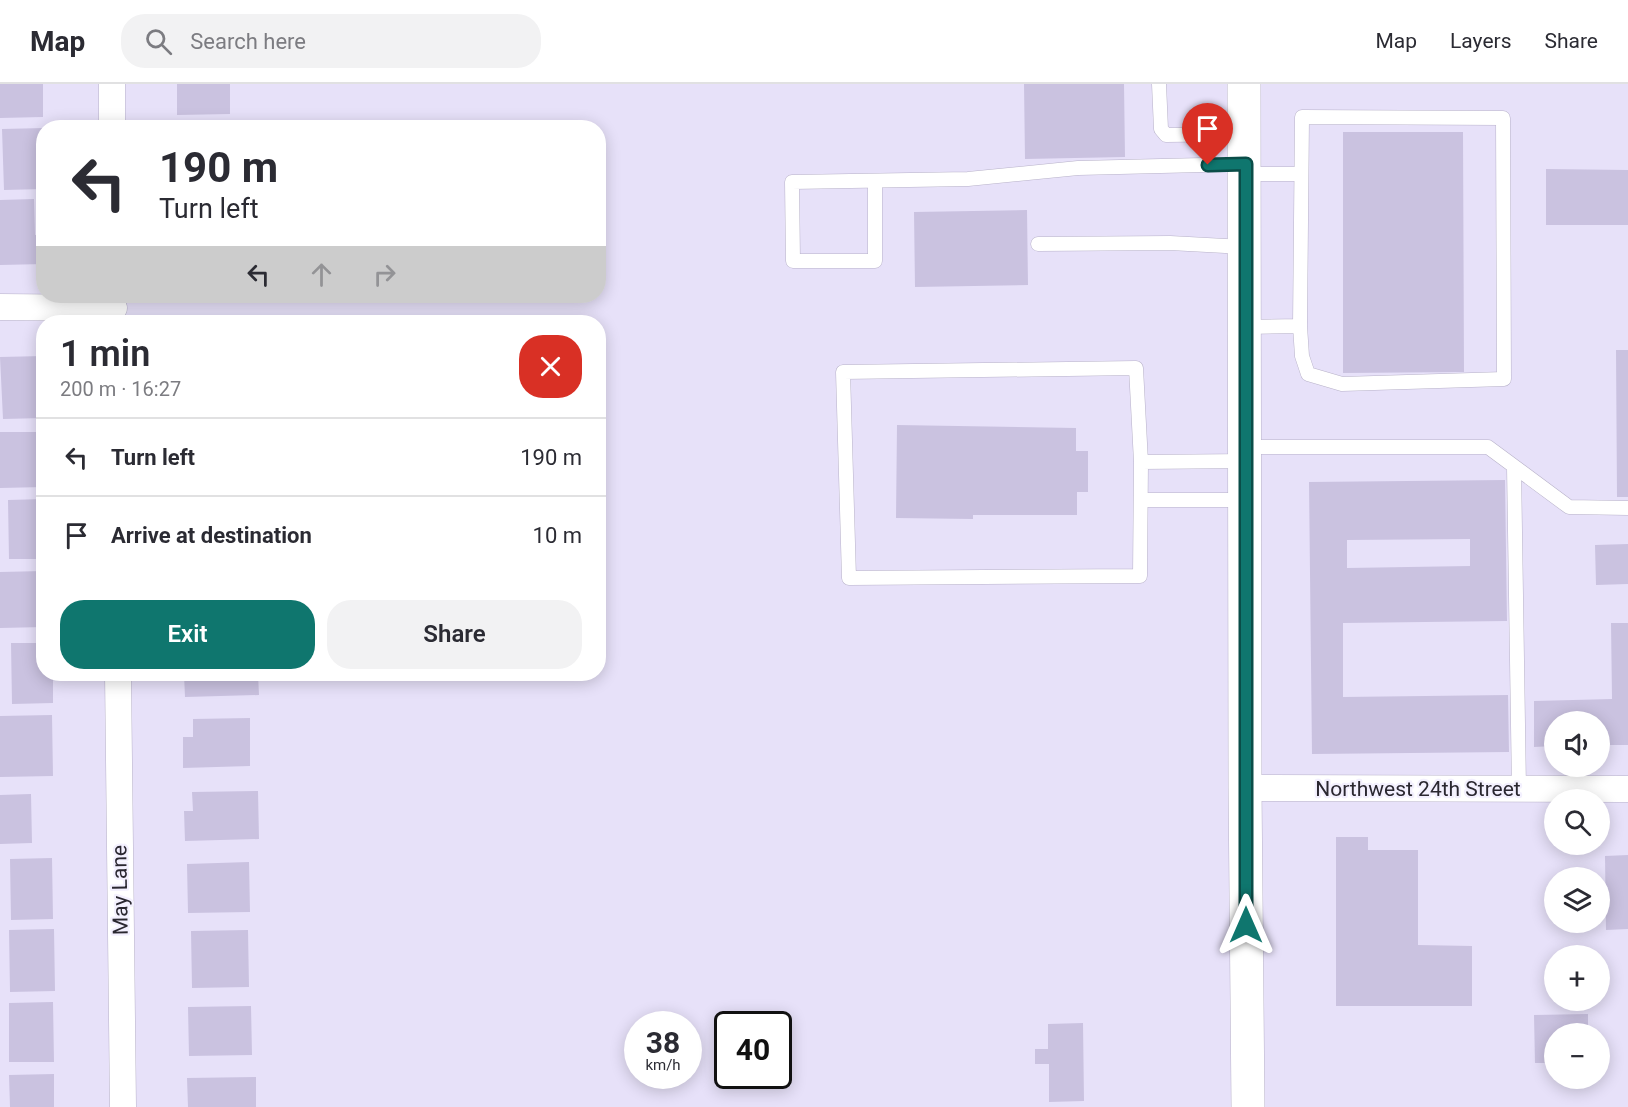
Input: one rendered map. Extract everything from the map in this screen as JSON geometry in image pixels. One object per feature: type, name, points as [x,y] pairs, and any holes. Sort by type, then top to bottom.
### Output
[{"type":"street","points":[[112,84],[112,120]]},
{"type":"street","points":[[1244,84],[1248,1107]]},
{"type":"street","points":[[0,307],[114,308]]},
{"type":"street","name":"May Lane","points":[[118,681],[123,1107]]},
{"type":"street","name":"Northwest 24th Street","points":[[1245,788],[1628,789]]},
{"type":"lane","points":[[1159,84],[1161,129],[1166,135],[1301,174]]},
{"type":"lane","points":[[1302,117],[1503,118],[1504,379],[1342,384],[1324,381],[1308,374],[1302,356],[1300,326],[1302,117]]},
{"type":"lane","points":[[875,181],[875,261],[793,261],[792,182],[968,179],[1078,168],[1246,158]]},
{"type":"lane","points":[[1038,244],[1170,243],[1246,247]]},
{"type":"lane","points":[[1245,327],[1300,326]]},
{"type":"lane","points":[[1136,368],[1141,500],[1140,576],[849,578],[843,372],[1136,368]]},
{"type":"lane","points":[[1141,462],[1246,454],[1488,447],[1569,507],[1628,508]]},
{"type":"lane","points":[[1514,467],[1519,789]]},
{"type":"lane","points":[[1141,500],[1245,500]]},
{"type":"building","points":[[0,84],[43,84],[43,117],[0,118]]},
{"type":"building","points":[[177,84],[230,84],[230,114],[177,115]]},
{"type":"building","points":[[1024,84],[1124,84],[1125,157],[1025,159]]},
{"type":"building","points":[[36,128],[36,189],[4,190],[2,129]]},
{"type":"building","points":[[1343,132],[1463,132],[1464,372],[1343,373]]},
{"type":"building","points":[[1546,169],[1628,170],[1628,225],[1546,225]]},
{"type":"building","points":[[34,199],[36,264],[0,265],[0,200]]},
{"type":"building","points":[[1027,210],[1028,285],[915,287],[914,212]]},
{"type":"building","points":[[1616,350],[1628,350],[1628,497],[1617,497]]},
{"type":"building","points":[[36,356],[36,418],[3,419],[0,357]]},
{"type":"building","points":[[897,425],[1076,428],[1076,451],[1088,451],[1088,492],[1077,492],[1077,515],[973,515],[973,519],[896,518]]},
{"type":"building","points":[[0,432],[36,432],[36,487],[0,488]]},
{"type":"building","points":[[1505,480],[1507,621],[1343,623],[1343,697],[1508,695],[1509,752],[1312,754],[1309,482]],"holes":[[[1470,539],[1470,566],[1347,568],[1347,540]]]},
{"type":"building","points":[[36,499],[36,559],[9,559],[8,500]]},
{"type":"building","points":[[1628,544],[1628,584],[1596,585],[1595,545]]},
{"type":"building","points":[[36,571],[36,627],[0,628],[0,572]]},
{"type":"building","points":[[1611,623],[1628,623],[1628,745],[1610,745],[1610,711],[1544,711],[1544,746],[1534,747],[1534,701],[1612,699]]},
{"type":"building","points":[[11,643],[36,643],[36,681],[53,681],[53,703],[12,704]]},
{"type":"building","points":[[184,681],[258,681],[259,695],[185,697]]},
{"type":"building","points":[[52,715],[53,776],[0,777],[0,716]]},
{"type":"building","points":[[250,718],[250,766],[183,768],[183,737],[193,737],[193,719]]},
{"type":"building","points":[[258,791],[259,839],[185,841],[184,811],[193,811],[192,792]]},
{"type":"building","points":[[31,794],[32,843],[0,844],[0,795]]},
{"type":"building","points":[[1336,837],[1368,837],[1368,850],[1418,850],[1418,945],[1472,946],[1472,1006],[1336,1006]]},
{"type":"building","points":[[1628,855],[1628,929],[1610,930],[1610,867],[1605,867],[1605,856]]},
{"type":"building","points":[[52,858],[53,919],[11,920],[10,859]]},
{"type":"building","points":[[249,862],[250,912],[188,913],[187,864]]},
{"type":"building","points":[[54,929],[55,991],[10,992],[9,930]]},
{"type":"building","points":[[248,930],[249,987],[192,988],[191,931]]},
{"type":"building","points":[[53,1002],[54,1062],[9,1062],[9,1003]]},
{"type":"building","points":[[251,1006],[252,1055],[189,1056],[188,1007]]},
{"type":"building","points":[[1588,1014],[1588,1023],[1544,1023],[1544,1063],[1535,1063],[1534,1015]]},
{"type":"building","points":[[1083,1023],[1084,1101],[1049,1102],[1049,1064],[1035,1064],[1035,1049],[1048,1049],[1048,1024]]},
{"type":"building","points":[[54,1074],[54,1107],[10,1107],[9,1075]]},
{"type":"building","points":[[256,1077],[256,1107],[188,1107],[187,1078]]},
{"type":"route","points":[[1208,165],[1246,164],[1246,925]]}]
